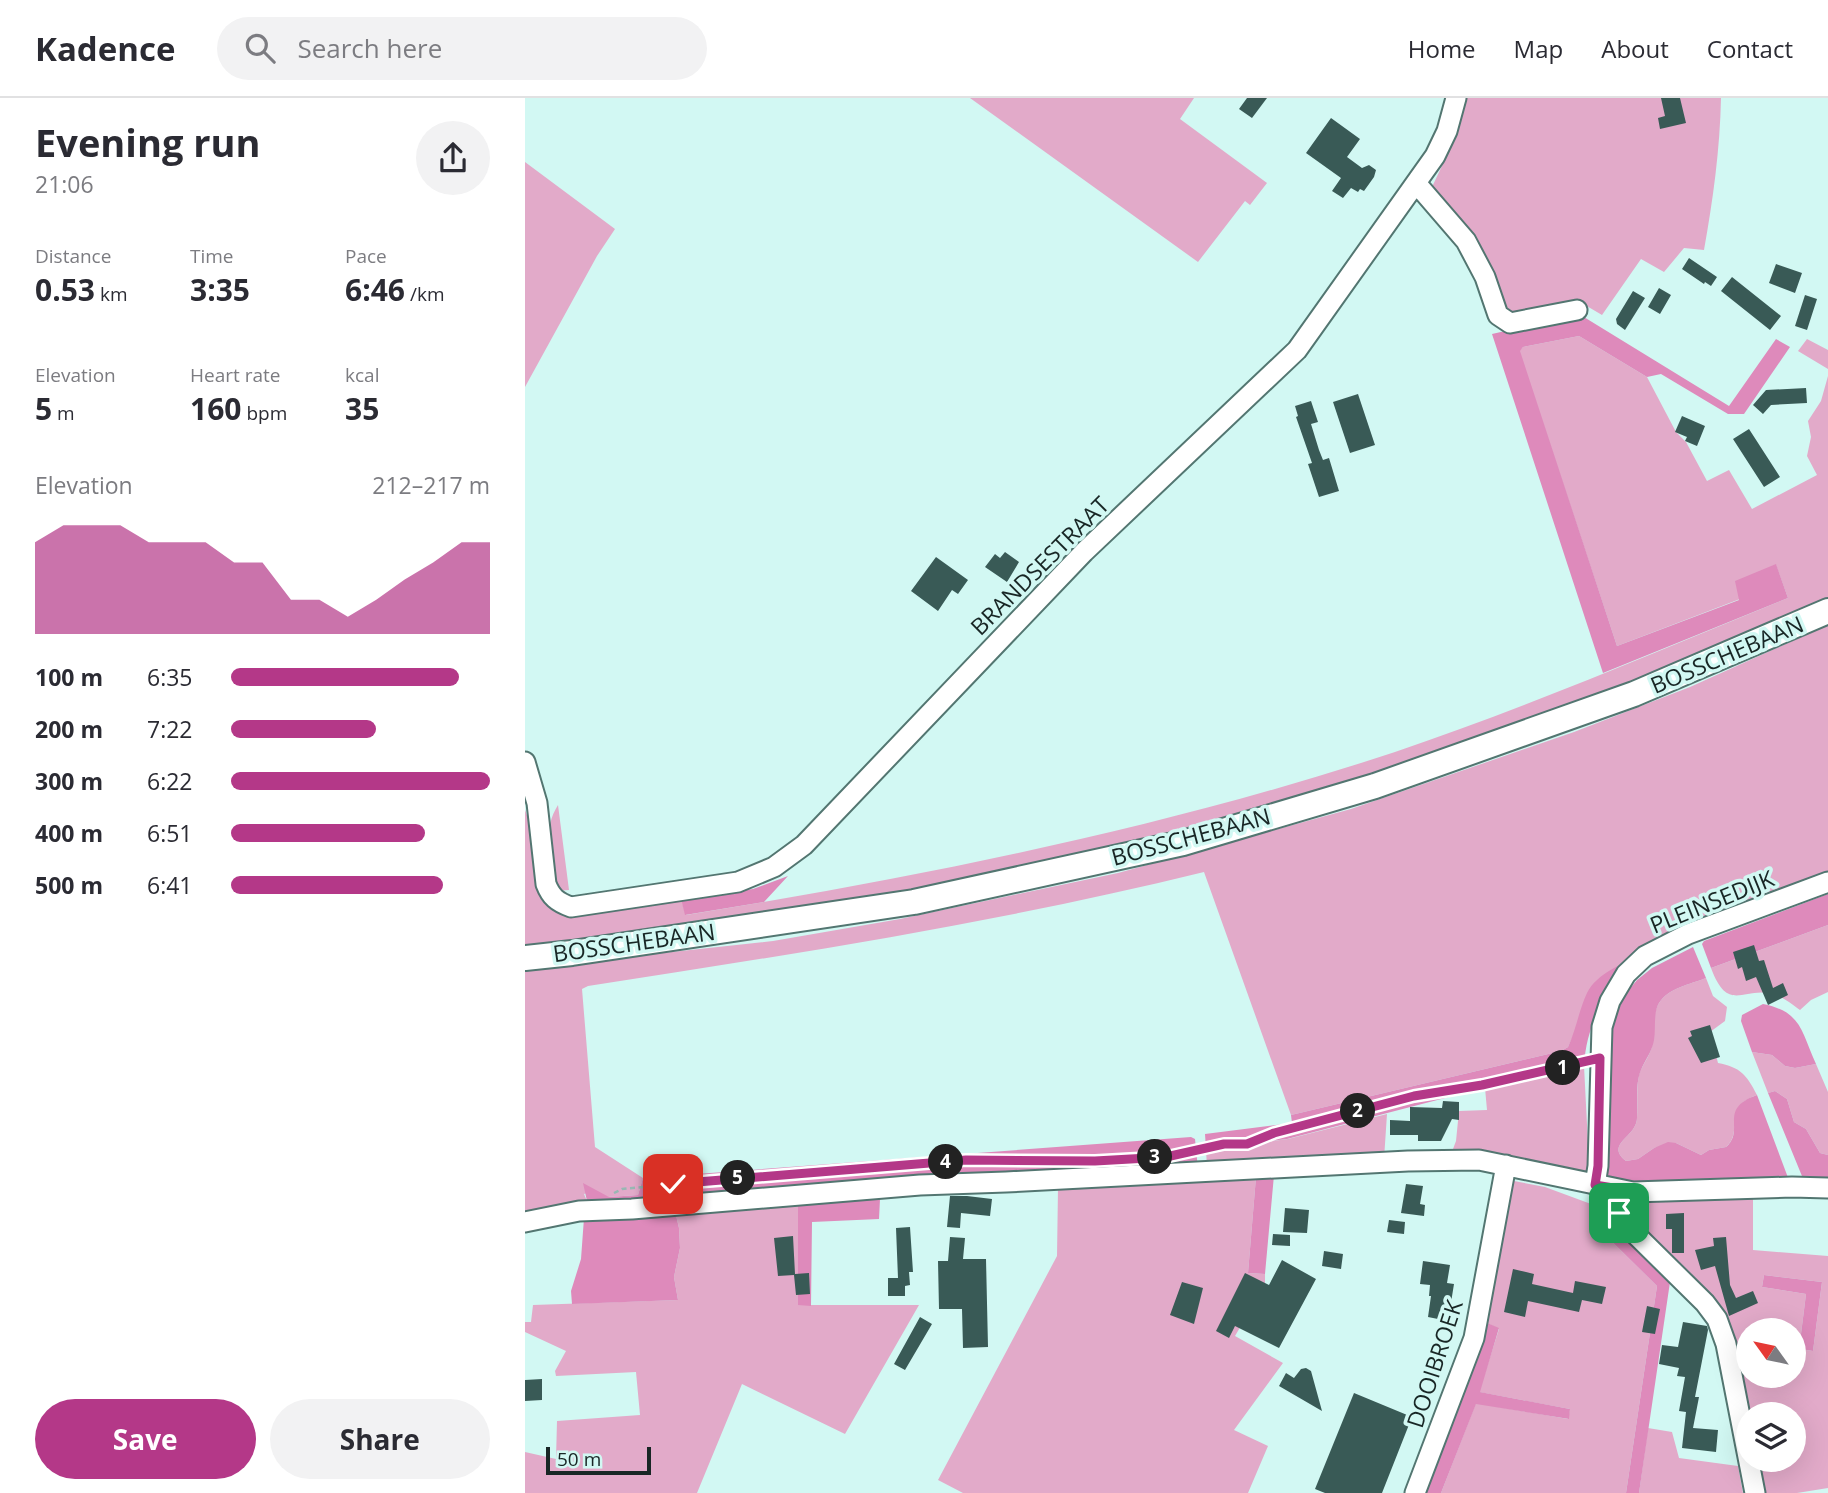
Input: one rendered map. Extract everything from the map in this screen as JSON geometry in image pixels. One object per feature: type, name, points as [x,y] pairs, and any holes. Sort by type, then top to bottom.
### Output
[{"type":"main road","name":"BOSSCHEBAAN","points":[[525,958],[914,902],[1182,843],[1375,786],[1634,694],[1828,611]]},
{"type":"street","name":"BRANDSESTRAAT","points":[[525,762],[537,803],[546,884],[550,894],[558,902],[571,907],[738,882],[774,867],[804,845],[1084,552],[1297,350],[1435,156],[1447,131],[1455,98]]},
{"type":"street","points":[[1416,183],[1466,241],[1485,278],[1498,315],[1510,323],[1577,310]]},
{"type":"street","name":"PLEINSEDIJK","points":[[1604,1187],[1598,1166],[1602,1027],[1610,1001],[1626,974],[1645,956],[1688,934],[1828,882]]},
{"type":"street","points":[[526,1223],[579,1211],[920,1185],[1408,1161],[1479,1160],[1633,1192],[1828,1188]]},
{"type":"street","name":"DOOIBROEK","points":[[1415,1493],[1474,1338],[1506,1165]]},
{"type":"street","points":[[1604,1187],[1627,1226],[1705,1303],[1717,1319],[1726,1344],[1755,1493]]},
{"type":"path","points":[[1166,1157],[1224,1144],[1247,1144],[1274,1133],[1414,1096],[1482,1085],[1600,1058]]},
{"type":"path","points":[[611,1195],[622,1189],[966,1160],[1069,1161]]},
{"type":"shaded area","points":[[970,98],[1194,98],[1180,119],[1267,183],[1250,205],[1245,201],[1198,262]]},
{"type":"shaded area","points":[[1467,98],[1721,98],[1715,174],[1704,250],[1684,248],[1664,272],[1641,259],[1602,315],[1580,302],[1508,317],[1432,187],[1449,151],[1462,104]]},
{"type":"shaded area","points":[[525,162],[615,229],[597,256],[525,387]]},
{"type":"shaded area","points":[[1579,314],[1729,406],[1776,339],[1790,347],[1744,414],[1728,414],[1661,374],[1647,377],[1579,336],[1523,347],[1520,351],[1617,646],[1739,600],[1735,581],[1776,564],[1788,598],[1603,673],[1492,334]]},
{"type":"shaded area","points":[[1579,336],[1647,377],[1676,432],[1686,442],[1707,481],[1729,470],[1752,509],[1817,475],[1807,456],[1811,437],[1808,421],[1821,401],[1828,376],[1828,607],[1415,769],[1005,879],[525,950],[525,810],[534,834],[546,900],[681,899],[686,915],[776,900],[955,866],[1133,827],[1308,779],[1395,752],[1494,716],[1788,598],[1776,565],[1740,599],[1617,646],[1519,351],[1523,347]]},
{"type":"shaded area","points":[[1807,339],[1828,350],[1828,369],[1798,351]]},
{"type":"shaded area","points":[[1828,625],[1828,879],[1672,940],[1576,1030],[1568,1047],[1561,1051],[1291,1115],[1204,872],[974,922],[582,989],[595,1147],[643,1178],[638,1195],[608,1197],[594,1191],[584,1194],[587,1201],[525,1220],[525,970],[773,941],[900,919],[1118,873],[1351,809],[1574,732],[1690,687]]},
{"type":"shaded area","points":[[558,805],[569,890],[556,891],[548,837]]},
{"type":"shaded area","points":[[788,876],[764,902],[685,915],[681,899],[753,889]]},
{"type":"shaded area","points":[[1828,894],[1828,925],[1711,968],[1702,944],[1704,941]]},
{"type":"shaded area","points":[[1828,925],[1828,992],[1811,1000],[1800,1010],[1776,995],[1731,995],[1724,991],[1711,968]]},
{"type":"shaded area","points":[[1693,947],[1706,978],[1674,990],[1659,1003],[1653,1044],[1638,1081],[1636,1125],[1620,1145],[1620,1155],[1626,1161],[1638,1159],[1668,1142],[1701,1155],[1709,1150],[1726,1147],[1734,1134],[1738,1107],[1757,1095],[1790,1183],[1601,1188],[1594,1097],[1618,1003],[1637,980],[1652,968]]},
{"type":"shaded area","points":[[1642,954],[1610,992],[1595,1018],[1584,1066],[1472,1091],[1287,1139],[1206,1149],[1205,1134],[1292,1123],[1291,1115],[1561,1051],[1568,1047],[1591,986],[1611,970]]},
{"type":"shaded area","points":[[1706,978],[1713,996],[1727,1007],[1725,1021],[1710,1032],[1718,1063],[1742,1073],[1757,1095],[1739,1106],[1734,1134],[1726,1147],[1709,1150],[1701,1155],[1676,1143],[1654,1148],[1638,1159],[1626,1161],[1618,1150],[1636,1125],[1639,1075],[1652,1046],[1657,1007],[1663,998],[1674,990]]},
{"type":"shaded area","points":[[1763,1004],[1786,1012],[1793,1018],[1803,1033],[1816,1064],[1795,1068],[1785,1066],[1772,1055],[1752,1052],[1741,1021],[1742,1015]]},
{"type":"shaded area","points":[[1752,1052],[1772,1055],[1785,1066],[1795,1068],[1816,1064],[1828,1092],[1828,1155],[1820,1153],[1806,1129],[1794,1122],[1787,1099],[1775,1091],[1768,1093]]},
{"type":"shaded area","points":[[1584,1066],[1590,1183],[1450,1157],[1456,1141],[1459,1111],[1487,1110],[1485,1088]]},
{"type":"shaded area","points":[[1775,1091],[1787,1099],[1794,1122],[1806,1129],[1820,1153],[1828,1155],[1828,1186],[1804,1181],[1768,1093]]},
{"type":"shaded area","points":[[1387,1114],[1384,1159],[1207,1168],[1206,1149],[1288,1139]]},
{"type":"shaded area","points":[[1191,1137],[1195,1139],[1198,1169],[593,1204],[587,1201],[583,1183],[609,1197],[638,1195],[643,1178]]},
{"type":"shaded area","points":[[1274,1175],[1265,1274],[1248,1273],[1256,1177]]},
{"type":"shaded area","points":[[1256,1177],[1248,1273],[1265,1274],[1265,1285],[1235,1336],[1283,1363],[1234,1430],[1268,1446],[1248,1493],[963,1493],[938,1480],[1057,1256],[1058,1188]]},
{"type":"shaded area","points":[[1514,1181],[1545,1187],[1591,1204],[1593,1207],[1589,1219],[1657,1286],[1626,1493],[1441,1493],[1476,1403],[1568,1419],[1570,1409],[1479,1392],[1499,1329],[1485,1322],[1509,1183]]},
{"type":"shaded area","points":[[1753,1197],[1753,1250],[1828,1256],[1828,1488],[1797,1493],[1763,1493],[1758,1472],[1806,1472],[1806,1402],[1745,1402],[1741,1388],[1806,1388],[1806,1350],[1813,1351],[1822,1282],[1764,1275],[1762,1287],[1806,1294],[1803,1318],[1736,1318],[1736,1367],[1726,1328],[1623,1208],[1628,1202]]},
{"type":"shaded area","points":[[880,1199],[879,1219],[812,1222],[811,1306],[798,1305],[798,1203]]},
{"type":"shaded area","points":[[798,1203],[798,1305],[919,1305],[845,1434],[742,1384],[697,1493],[525,1493],[525,1452],[556,1459],[557,1421],[640,1415],[636,1372],[556,1376],[555,1371],[566,1351],[525,1332],[525,1322],[531,1322],[533,1305],[678,1300],[674,1277],[680,1248],[675,1211]]},
{"type":"shaded area","points":[[1593,1207],[1670,1282],[1639,1493],[1626,1493],[1657,1286],[1589,1219]]},
{"type":"shaded area","points":[[675,1211],[680,1248],[674,1277],[678,1300],[572,1304],[571,1291],[581,1259],[584,1218]]},
{"type":"shaded area","points":[[1764,1275],[1822,1282],[1813,1351],[1806,1350],[1806,1318],[1803,1318],[1806,1294],[1762,1287]]},
{"type":"shaded area","points":[[1485,1322],[1499,1328],[1480,1392],[1570,1409],[1569,1419],[1476,1404],[1441,1493],[1425,1493],[1455,1416]]},
{"type":"shaded area","points":[[1648,1428],[1672,1432],[1679,1458],[1736,1466],[1743,1493],[1639,1493]]},
{"type":"building","points":[[1247,98],[1267,98],[1252,118],[1239,109]]},
{"type":"building","points":[[1661,98],[1680,98],[1686,123],[1660,129],[1658,118],[1665,116]]},
{"type":"building","points":[[1331,118],[1360,139],[1347,157],[1362,168],[1369,165],[1376,170],[1364,191],[1360,189],[1358,192],[1351,188],[1343,198],[1332,191],[1341,178],[1306,153]]},
{"type":"building","points":[[1689,258],[1717,277],[1711,286],[1682,269]]},
{"type":"building","points":[[1776,264],[1802,273],[1795,293],[1769,283]]},
{"type":"building","points":[[1732,277],[1781,316],[1770,330],[1721,291]]},
{"type":"building","points":[[1659,288],[1671,295],[1660,314],[1648,307]]},
{"type":"building","points":[[1633,291],[1645,298],[1625,330],[1617,324],[1616,319]]},
{"type":"building","points":[[1805,295],[1817,299],[1807,330],[1795,326]]},
{"type":"building","points":[[1806,388],[1807,403],[1771,405],[1763,414],[1753,405],[1766,390]]},
{"type":"building","points":[[1358,394],[1375,445],[1350,453],[1333,402]]},
{"type":"building","points":[[1311,401],[1318,422],[1311,424],[1319,450],[1323,460],[1329,458],[1339,491],[1319,497],[1308,464],[1312,463],[1296,417],[1295,406]]},
{"type":"building","points":[[1682,416],[1705,426],[1697,446],[1685,441],[1687,437],[1675,432]]},
{"type":"building","points":[[1749,429],[1780,477],[1764,487],[1733,439]]},
{"type":"building","points":[[1005,552],[1019,562],[1007,582],[985,567],[995,554],[1000,558]]},
{"type":"building","points":[[936,557],[968,580],[958,594],[952,590],[938,611],[911,591]]},
{"type":"building","points":[[1754,945],[1759,961],[1764,960],[1773,988],[1783,983],[1788,995],[1768,1005],[1756,977],[1746,981],[1742,967],[1738,969],[1733,952]]},
{"type":"building","points":[[1710,1025],[1720,1057],[1701,1063],[1688,1038],[1692,1036],[1690,1031]]},
{"type":"building","points":[[1443,1101],[1459,1102],[1459,1120],[1452,1119],[1441,1141],[1418,1141],[1418,1135],[1390,1135],[1390,1120],[1410,1121],[1410,1107],[1442,1108]]},
{"type":"building","points":[[1406,1184],[1423,1186],[1420,1204],[1425,1205],[1424,1216],[1401,1213]]},
{"type":"building","points":[[950,1196],[992,1199],[990,1216],[961,1213],[960,1228],[947,1227]]},
{"type":"building","points":[[1285,1208],[1309,1210],[1307,1233],[1283,1232]]},
{"type":"building","points":[[1684,1213],[1684,1253],[1672,1253],[1672,1229],[1666,1229],[1666,1214]]},
{"type":"building","points":[[1389,1220],[1405,1222],[1404,1234],[1387,1232]]},
{"type":"building","points":[[910,1227],[913,1272],[909,1272],[910,1285],[905,1286],[905,1296],[888,1296],[888,1278],[898,1278],[896,1228]]},
{"type":"building","points":[[1273,1234],[1290,1235],[1290,1246],[1272,1245]]},
{"type":"building","points":[[793,1236],[795,1274],[809,1273],[810,1294],[796,1295],[794,1275],[778,1276],[774,1238]]},
{"type":"building","points":[[950,1237],[965,1238],[963,1259],[986,1259],[988,1347],[963,1348],[962,1309],[939,1309],[938,1261],[948,1261]]},
{"type":"building","points":[[1726,1237],[1730,1285],[1736,1298],[1753,1291],[1758,1303],[1729,1316],[1715,1266],[1701,1270],[1695,1250],[1714,1246],[1713,1238]]},
{"type":"building","points":[[1324,1251],[1343,1254],[1341,1269],[1322,1266]]},
{"type":"building","points":[[1282,1260],[1316,1279],[1279,1348],[1235,1326],[1229,1338],[1216,1331],[1245,1273],[1269,1285]]},
{"type":"building","points":[[1423,1261],[1450,1265],[1447,1283],[1454,1284],[1448,1321],[1428,1317],[1430,1285],[1420,1284]]},
{"type":"building","points":[[1513,1269],[1534,1274],[1532,1284],[1573,1293],[1575,1281],[1606,1287],[1602,1304],[1582,1300],[1579,1312],[1528,1301],[1525,1317],[1504,1312]]},
{"type":"building","points":[[1182,1282],[1203,1288],[1194,1324],[1170,1315]]},
{"type":"building","points":[[1647,1306],[1660,1309],[1655,1334],[1642,1332]]},
{"type":"building","points":[[920,1317],[932,1324],[905,1370],[894,1364]]},
{"type":"building","points":[[1683,1322],[1707,1326],[1695,1397],[1699,1397],[1693,1428],[1718,1430],[1716,1452],[1682,1448],[1686,1412],[1679,1411],[1685,1377],[1677,1376],[1679,1368],[1659,1364],[1662,1345],[1678,1347]]},
{"type":"building","points":[[1301,1369],[1311,1371],[1322,1411],[1279,1386],[1286,1373],[1294,1378]]},
{"type":"building","points":[[542,1379],[542,1400],[525,1401],[525,1380]]},
{"type":"building","points":[[1354,1393],[1412,1417],[1382,1493],[1325,1493],[1315,1489]]},
{"type":"route","points":[[673,1184],[966,1160],[1095,1161],[1166,1157],[1224,1144],[1247,1144],[1274,1133],[1414,1096],[1482,1085],[1600,1058],[1598,1166],[1595,1185],[1613,1188],[1619,1213]]}]
